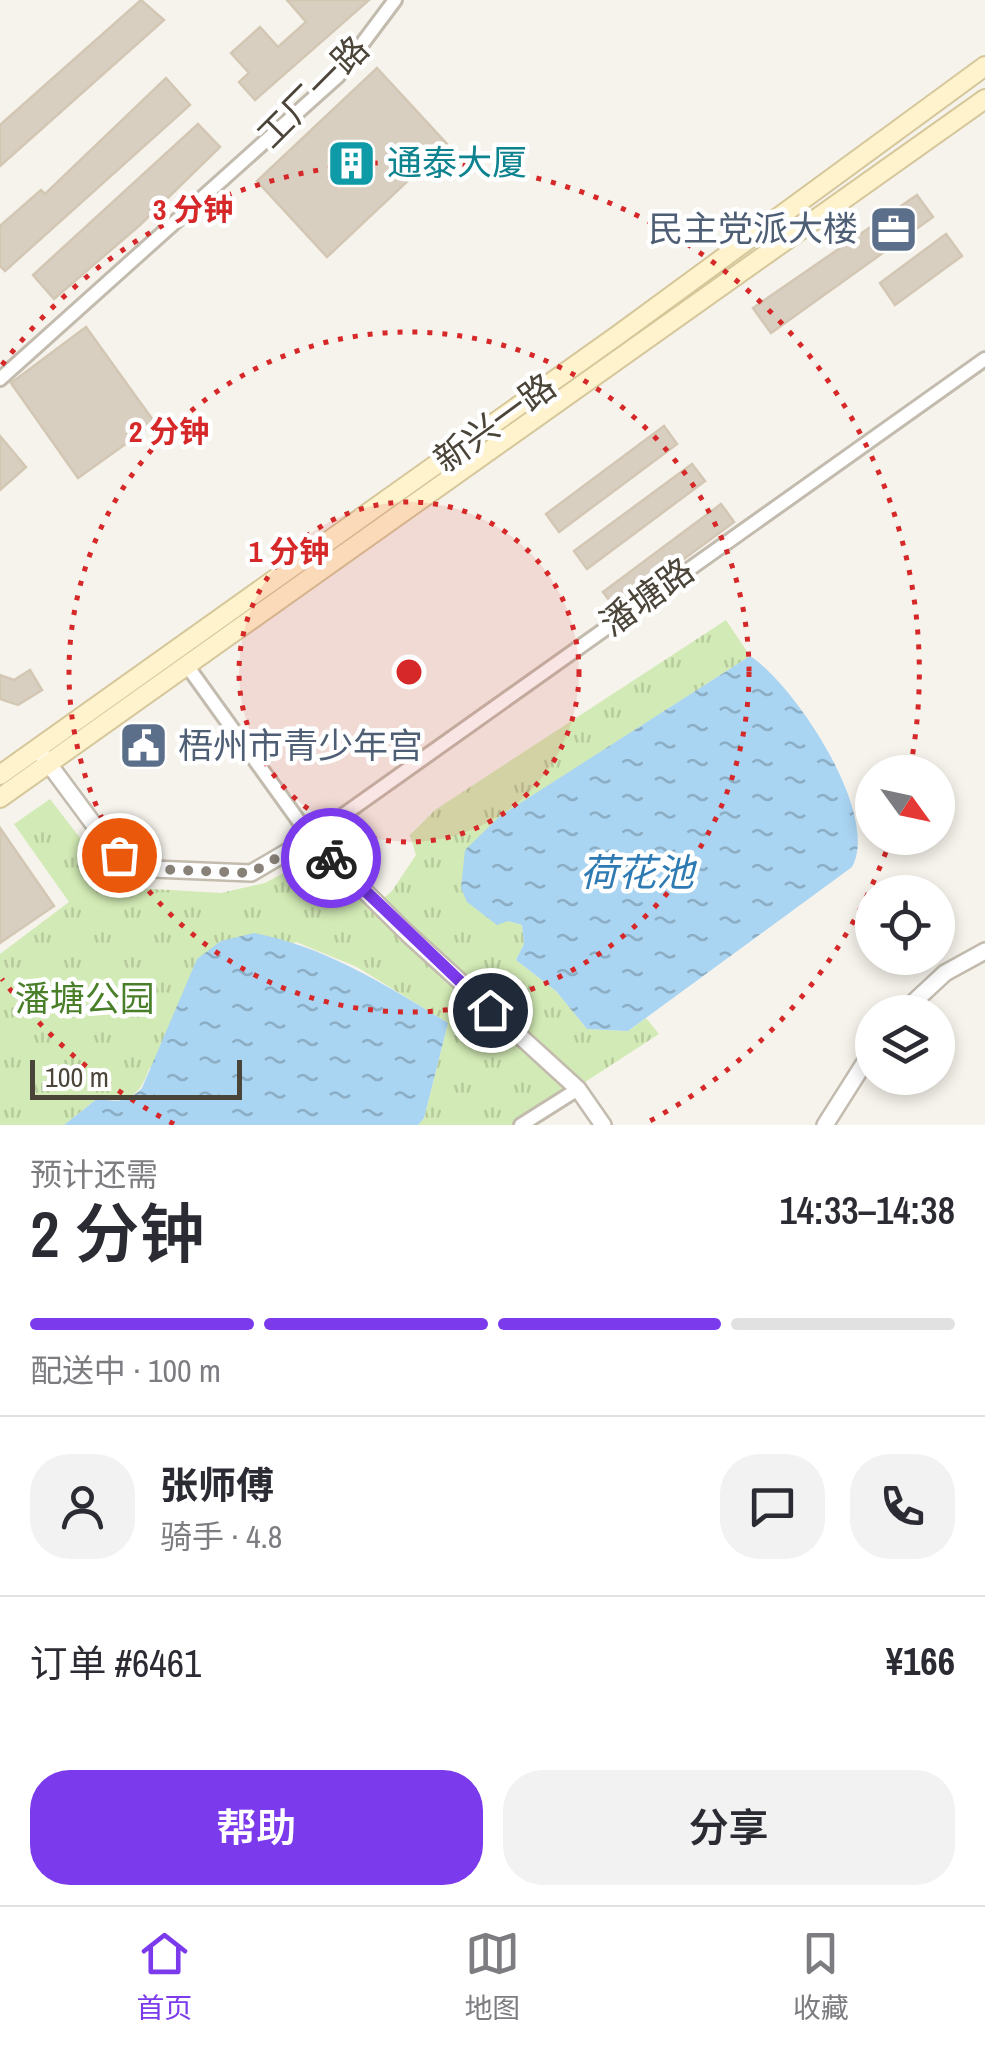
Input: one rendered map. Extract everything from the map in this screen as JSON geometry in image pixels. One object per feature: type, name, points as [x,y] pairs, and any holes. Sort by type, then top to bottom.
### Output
[{"type":"main road","name":"新兴一路","points":[[0,798],[9,769],[618,335],[985,66]]},
{"type":"main road","name":"新兴一路","points":[[9,769],[49,764],[985,98]]},
{"type":"street","name":"工厂一路","points":[[0,378],[338,76],[396,0]]},
{"type":"street","name":"潘塘路","points":[[311,838],[985,358]]},
{"type":"street","points":[[188,667],[311,838],[408,934],[578,1089],[603,1125]]},
{"type":"street","points":[[38,748],[108,845],[133,864],[153,869],[251,873],[311,838]]},
{"type":"street","points":[[921,995],[946,973],[985,951]]},
{"type":"street","points":[[825,1125],[855,1077]]},
{"type":"street","points":[[521,1125],[578,1089]]},
{"type":"green space","name":"潘塘公园","points":[[726,620],[750,656],[501,816],[508,921],[522,925],[524,944],[516,960],[556,991],[587,1029],[628,1031],[646,1018],[659,1034],[519,1125],[418,1125],[424,1118],[448,1023],[357,967],[296,942],[149,1069],[131,1096],[117,1100],[98,1098],[64,1125],[0,1125],[0,954],[69,902],[14,824],[50,799],[107,873],[136,888],[221,893],[265,883],[312,858],[371,909],[392,891],[416,855],[410,835],[435,810]]},
{"type":"water","name":"荷花池","points":[[750,656],[789,694],[829,753],[855,816],[855,855],[852,867],[628,1031],[587,1029],[556,991],[516,960],[524,944],[522,925],[508,921],[497,925],[467,902],[461,888],[465,850],[500,816]]},
{"type":"water","points":[[254,933],[331,958],[448,1023],[424,1118],[418,1125],[64,1125],[98,1098],[122,1100],[142,1088],[197,959],[221,941]]},
{"type":"building","points":[[141,0],[164,20],[0,166],[0,125]]},
{"type":"building","points":[[287,0],[369,0],[255,100],[239,82],[249,73],[231,53],[260,27],[278,47],[306,22]]},
{"type":"building","name":"通泰大厦","points":[[377,68],[447,144],[327,257],[257,181]]},
{"type":"building","points":[[166,78],[190,105],[5,271],[0,266],[0,226],[41,190],[45,194]]},
{"type":"building","points":[[198,124],[220,147],[140,225],[54,299],[33,275]]},
{"type":"building","points":[[917,195],[933,217],[771,333],[753,308]]},
{"type":"building","points":[[946,234],[962,256],[895,305],[880,283]]},
{"type":"building","points":[[86,327],[155,423],[78,478],[11,383]]},
{"type":"building","points":[[664,426],[677,444],[559,532],[546,514]]},
{"type":"building","points":[[0,436],[26,467],[0,490]]},
{"type":"building","points":[[692,464],[705,481],[587,569],[574,551]]},
{"type":"building","points":[[721,504],[734,522],[616,609],[603,592]]},
{"type":"building","points":[[30,670],[42,690],[18,705],[0,699],[0,675],[14,680]]},
{"type":"building","points":[[0,828],[54,906],[0,943]]},
{"type":"way so far","points":[[119,855],[153,869],[251,873],[264,869],[311,838],[331,858]]},
{"type":"place","name":"通泰大厦","points":[[352,163]]},
{"type":"place","name":"民主党派大楼","points":[[893,229]]},
{"type":"place","name":"梧州市青少年宫","points":[[143,746]]},
{"type":"route","points":[[331,858],[490,1010]]}]
